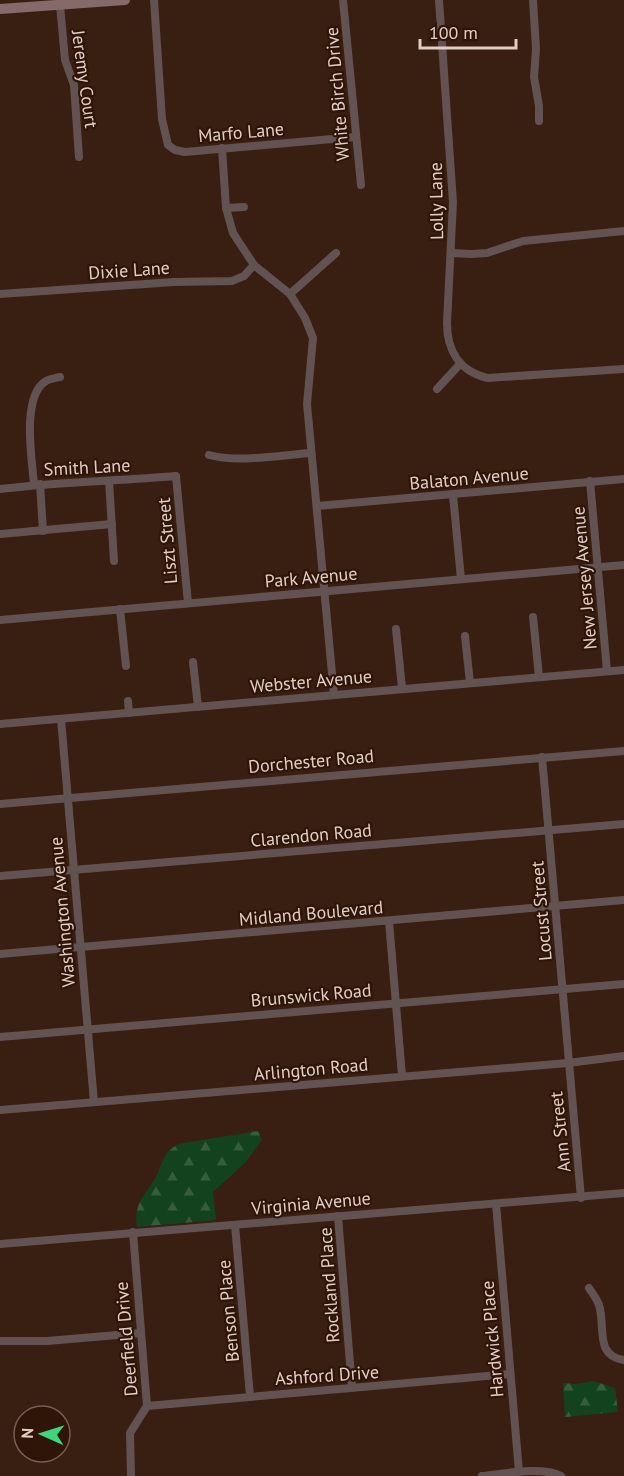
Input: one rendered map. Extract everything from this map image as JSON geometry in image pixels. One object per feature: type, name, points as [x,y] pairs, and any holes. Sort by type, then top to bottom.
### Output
[{"type":"street","points":[[0,9],[125,0]]},
{"type":"street","name":"Marfo Lane","points":[[154,0],[162,119],[168,145],[175,150],[185,152],[355,137]]},
{"type":"street","name":"White Birch Drive","points":[[343,0],[361,185]]},
{"type":"street","name":"Lolly Lane","points":[[439,0],[453,202],[447,331],[449,344],[460,364]]},
{"type":"street","points":[[533,0],[536,49],[534,77],[539,121]]},
{"type":"street","name":"Jeremy Court","points":[[60,5],[65,60],[74,85],[79,157]]},
{"type":"street","points":[[222,148],[226,208],[238,243],[254,265],[290,294],[305,318],[313,338],[306,396],[334,695]]},
{"type":"street","points":[[226,208],[244,207]]},
{"type":"street","points":[[451,253],[487,253],[523,241],[624,231]]},
{"type":"street","points":[[290,294],[336,253]]},
{"type":"street","name":"Dixie Lane","points":[[0,294],[174,282],[232,281],[244,276],[254,265]]},
{"type":"street","points":[[437,389],[460,364],[479,376],[500,378],[624,369]]},
{"type":"street","points":[[43,531],[30,432],[32,407],[45,381],[60,377]]},
{"type":"street","points":[[209,454],[221,458],[234,458],[311,453]]},
{"type":"street","name":"Smith Lane","points":[[0,489],[37,484],[176,476]]},
{"type":"street","name":"Liszt Street","points":[[176,476],[188,603]]},
{"type":"street","name":"Balaton Avenue","points":[[317,506],[624,479]]},
{"type":"street","points":[[109,481],[114,561]]},
{"type":"street","name":"New Jersey Avenue","points":[[590,481],[607,671]]},
{"type":"street","points":[[453,495],[461,579]]},
{"type":"street","points":[[0,534],[112,524]]},
{"type":"street","name":"Park Avenue","points":[[0,620],[624,565]]},
{"type":"street","points":[[120,609],[126,666]]},
{"type":"street","points":[[533,617],[539,677]]},
{"type":"street","points":[[396,629],[402,688]]},
{"type":"street","points":[[465,636],[470,682]]},
{"type":"street","points":[[193,662],[198,707]]},
{"type":"street","name":"Webster Avenue","points":[[0,724],[624,670]]},
{"type":"street","points":[[128,701],[129,712]]},
{"type":"street","name":"Washington Avenue","points":[[61,719],[94,1102]]},
{"type":"street","name":"Dorchester Road","points":[[0,804],[624,751]]},
{"type":"street","name":"Locust Street","points":[[542,758],[568,1063]]},
{"type":"street","name":"Clarendon Road","points":[[0,876],[624,824]]},
{"type":"street","name":"Midland Boulevard","points":[[0,954],[624,900]]},
{"type":"street","points":[[388,921],[402,1076]]},
{"type":"street","name":"Brunswick Road","points":[[0,1037],[624,984]]},
{"type":"street","name":"Arlington Road","points":[[0,1110],[568,1063],[624,1056]]},
{"type":"street","name":"Ann Street","points":[[568,1063],[581,1198]]},
{"type":"street","name":"Virginia Avenue","points":[[0,1244],[624,1193]]},
{"type":"street","name":"Hardwick Place","points":[[496,1204],[519,1472]]},
{"type":"street","name":"Rockland Place","points":[[338,1216],[352,1388]]},
{"type":"street","name":"Benson Place","points":[[235,1225],[250,1396]]},
{"type":"street","name":"Deerfield Drive","points":[[131,1476],[130,1433],[147,1406],[133,1232]]},
{"type":"street","points":[[588,1288],[599,1305],[606,1352],[612,1357],[624,1360]]},
{"type":"street","points":[[0,1341],[47,1341],[141,1333]]},
{"type":"street","name":"Ashford Drive","points":[[147,1406],[510,1374]]},
{"type":"street","points":[[482,1476],[519,1472],[553,1472],[561,1476]]},
{"type":"green space","points":[[258,1131],[262,1140],[245,1163],[213,1192],[216,1220],[137,1227],[136,1218],[139,1205],[157,1175],[164,1157],[173,1147],[178,1144]]},
{"type":"green space","points":[[593,1381],[615,1388],[618,1412],[565,1417],[563,1383],[576,1384]]}]
